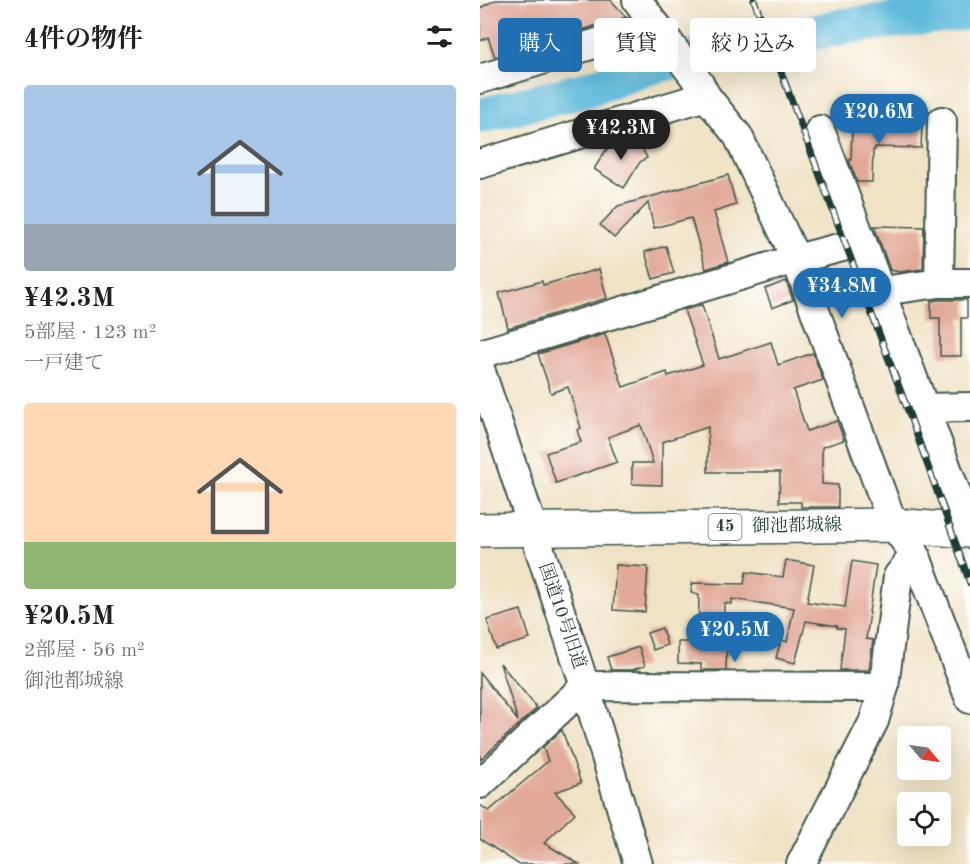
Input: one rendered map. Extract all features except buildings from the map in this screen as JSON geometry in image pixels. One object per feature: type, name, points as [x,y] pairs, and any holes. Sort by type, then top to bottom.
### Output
[{"type":"main road","name":"御池都城線","points":[[480,530],[893,525],[970,531]]},
{"type":"street","points":[[636,0],[650,18]]},
{"type":"street","points":[[480,80],[594,44]]},
{"type":"street","points":[[678,56],[738,136],[796,259],[893,525],[915,554],[970,699]]},
{"type":"street","points":[[480,164],[702,90]]},
{"type":"street","points":[[939,283],[942,120]]},
{"type":"street","points":[[820,130],[970,531]]},
{"type":"street","points":[[480,354],[796,259],[862,242]]},
{"type":"street","points":[[882,291],[939,283],[970,283]]},
{"type":"street","name":"国道10号旧道","points":[[480,369],[585,686],[638,864]]},
{"type":"street","points":[[925,408],[970,407]]},
{"type":"street","points":[[801,864],[874,721],[884,687],[898,576],[915,554]]},
{"type":"street","points":[[480,784],[585,686],[884,687]]},
{"type":"waterway","points":[[480,116],[584,90],[656,65],[845,26],[970,12]]},
{"type":"railway","points":[[754,0],[970,583]]}]
